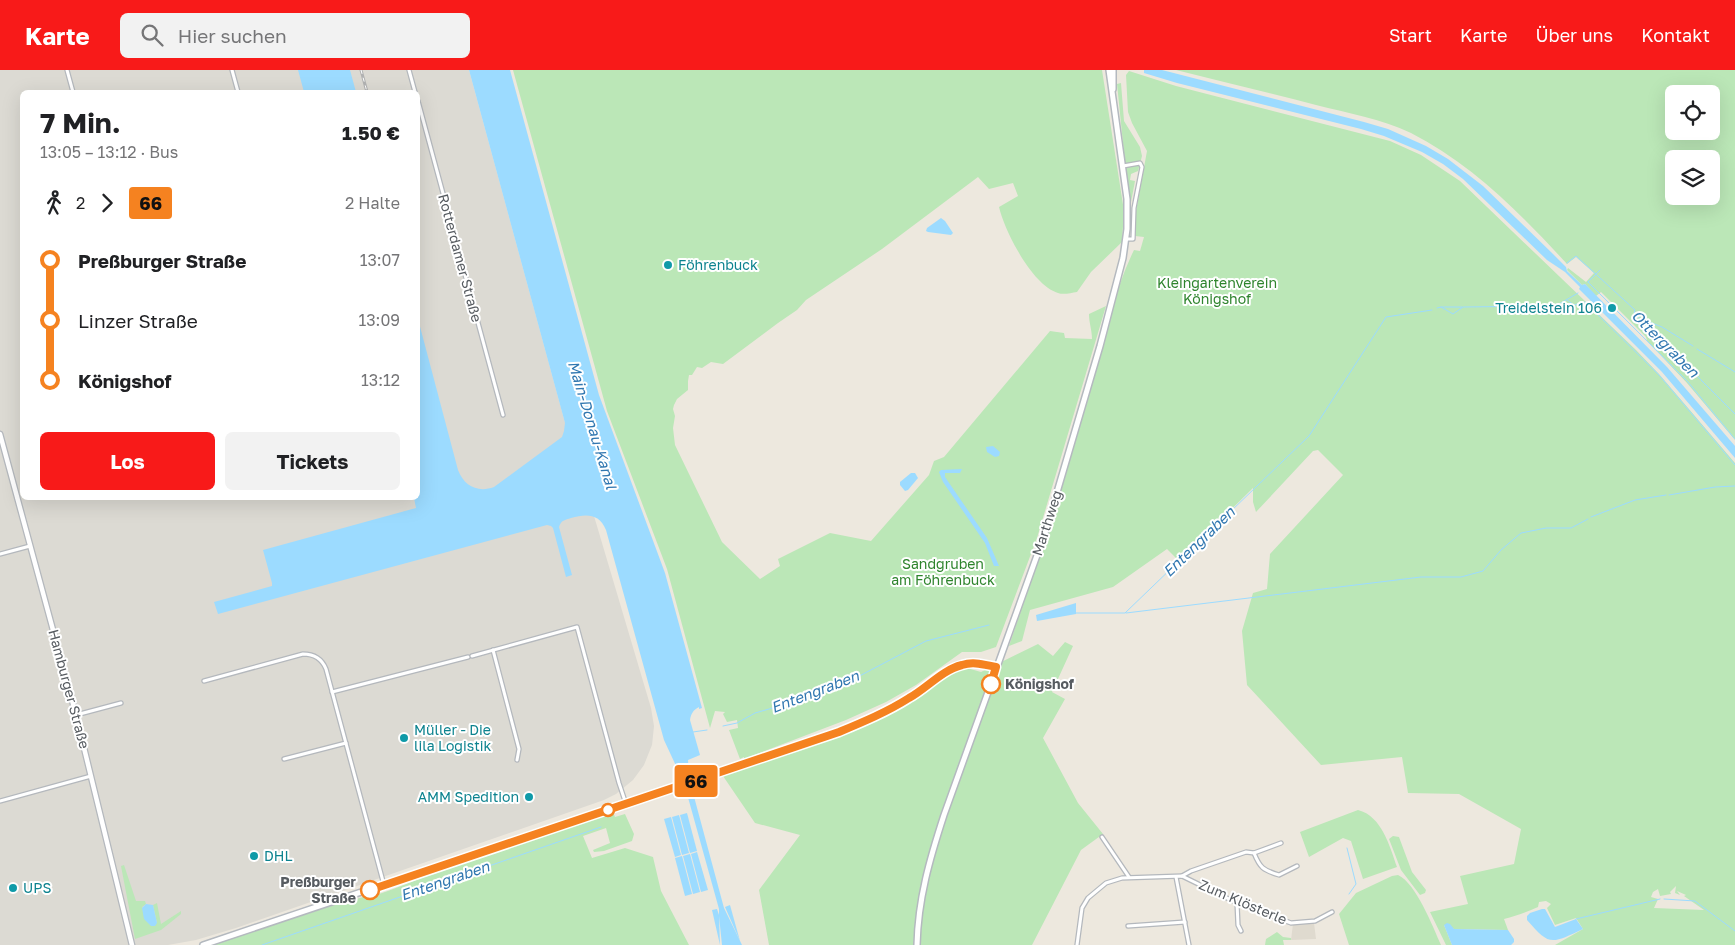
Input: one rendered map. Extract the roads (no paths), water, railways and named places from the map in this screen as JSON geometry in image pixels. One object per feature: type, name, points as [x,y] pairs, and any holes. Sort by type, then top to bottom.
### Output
[{"type":"main road","name":"Marthweg","points":[[917,945],[920,905],[930,856],[1039,551],[1116,288],[1126,239],[1127,205],[1111,72]]},
{"type":"main road","points":[[203,945],[798,747],[864,722],[908,699],[958,666],[972,663],[996,667]]},
{"type":"street","points":[[66,70],[72,90]]},
{"type":"street","points":[[232,70],[237,90]]},
{"type":"street","points":[[409,70],[414,90]]},
{"type":"street","name":"Rotterdamer Straße","points":[[420,108],[503,416]]},
{"type":"street","points":[[1123,166],[1140,163],[1142,167],[1134,208],[1133,240],[1126,239]]},
{"type":"street","name":"Hamburger Straße","points":[[0,434],[92,776],[131,943]]},
{"type":"street","points":[[0,554],[30,546]]},
{"type":"street","points":[[332,692],[577,627],[626,804]]},
{"type":"street","points":[[493,650],[519,749],[518,760]]},
{"type":"street","points":[[204,680],[303,654],[314,656],[322,661],[326,669],[384,885]]},
{"type":"street","points":[[76,715],[121,703]]},
{"type":"street","points":[[284,759],[346,743]]},
{"type":"street","points":[[0,802],[92,776]]},
{"type":"street","points":[[1102,837],[1130,878]]},
{"type":"street","name":"Zum Klösterle","points":[[1077,945],[1082,908],[1088,898],[1106,883],[1122,878],[1182,876],[1191,871],[1246,852],[1254,853],[1281,843]]},
{"type":"street","points":[[1254,853],[1258,865],[1265,871],[1279,875],[1297,866]]},
{"type":"street","name":"Zum Klösterle","points":[[1182,876],[1237,902],[1291,923],[1314,922],[1332,912]]},
{"type":"street","points":[[1176,877],[1189,945]]},
{"type":"street","points":[[1237,902],[1238,925],[1241,931]]},
{"type":"street","points":[[1128,926],[1185,922]]},
{"type":"water","points":[[298,70],[350,70],[355,90],[303,90]]},
{"type":"water","name":"Main-Donau-Kanal","points":[[469,70],[510,70],[599,395],[665,573],[702,708],[699,709],[699,707],[694,711],[690,720],[700,755],[688,760],[689,778],[724,908],[742,945],[722,945],[719,916],[720,945],[712,910],[717,909],[719,915],[719,909],[684,783],[664,740],[606,530],[600,520],[587,516],[577,517],[561,523],[559,527],[572,575],[566,577],[553,528],[547,525],[218,614],[214,602],[272,586],[263,550],[416,508],[414,500],[420,500],[420,327],[458,470],[464,480],[472,487],[488,489],[494,487],[562,437],[565,423]]},
{"type":"water","points":[[1144,70],[1162,70],[1388,129],[1426,146],[1448,159],[1483,186],[1566,267],[1567,271],[1582,285],[1585,284],[1667,367],[1735,446],[1735,458],[1662,372],[1579,289],[1580,287],[1565,272],[1547,260],[1463,179],[1443,164],[1422,152],[1384,136],[1177,83],[1144,73]]},
{"type":"water","points":[[941,218],[953,233],[951,235],[926,231],[927,228]]},
{"type":"water","points":[[993,446],[1000,452],[999,456],[995,457],[987,452],[986,447]]},
{"type":"water","points":[[962,469],[960,473],[945,473],[945,477],[987,538],[999,566],[994,566],[985,543],[943,482],[939,472],[941,470]]},
{"type":"water","points":[[911,473],[915,473],[918,478],[905,491],[900,482]]},
{"type":"water","points":[[1076,603],[1076,614],[1037,621],[1036,615]]},
{"type":"water","points":[[687,813],[697,851],[690,853],[680,815]]},
{"type":"water","points":[[679,815],[689,853],[682,855],[672,817]]},
{"type":"water","points":[[671,817],[681,855],[675,857],[664,819]]},
{"type":"water","points":[[697,852],[708,890],[701,892],[691,854]]},
{"type":"water","points":[[690,854],[700,892],[693,894],[683,856]]},
{"type":"water","points":[[682,856],[692,894],[685,896],[675,858]]},
{"type":"water","points":[[146,904],[153,905],[157,923],[155,926],[151,926],[144,919],[142,908]]},
{"type":"water","points":[[730,905],[740,941],[725,907]]},
{"type":"water","points":[[1545,909],[1555,927],[1576,919],[1583,929],[1557,940],[1546,938],[1527,920],[1527,916],[1530,913]]},
{"type":"water","points":[[1447,923],[1454,929],[1508,930],[1514,942],[1511,945],[1452,945],[1444,925]]},
{"type":"waterway","name":"Ottergraben","points":[[1567,263],[1576,256],[1635,310],[1634,313],[1735,414]]},
{"type":"waterway","name":"Ottergraben","points":[[1588,282],[1600,270]]},
{"type":"waterway","points":[[1588,282],[1688,382],[1735,439]]},
{"type":"waterway","points":[[1437,308],[1441,307],[1453,314],[1463,307],[1548,306],[1559,304],[1578,293]]},
{"type":"waterway","points":[[1567,300],[1574,305],[1585,302],[1659,375],[1735,465]]},
{"type":"waterway","points":[[1441,307],[1462,307]]},
{"type":"waterway","name":"Entengraben","points":[[1076,613],[1125,613],[1309,436],[1386,317],[1432,310]]},
{"type":"waterway","points":[[1647,321],[1662,327],[1693,346]]},
{"type":"waterway","name":"Ottergraben","points":[[1657,336],[1656,339],[1671,357]]},
{"type":"waterway","name":"Ottergraben","points":[[1697,349],[1735,372]]},
{"type":"waterway","points":[[1669,495],[1715,487],[1735,486]]},
{"type":"waterway","points":[[1591,517],[1635,500],[1666,495]]},
{"type":"waterway","points":[[1126,613],[1421,577],[1461,577],[1483,571],[1501,550],[1521,533],[1546,528],[1571,528],[1588,519]]},
{"type":"waterway","name":"Entengraben","points":[[723,726],[737,723],[755,713],[797,701],[848,682],[926,641],[989,625]]},
{"type":"waterway","name":"Entengraben","points":[[693,732],[707,730]]},
{"type":"waterway","name":"Entengraben","points":[[262,945],[601,827]]},
{"type":"waterway","points":[[1347,848],[1356,884],[1349,894]]},
{"type":"waterway","points":[[1576,919],[1660,899]]},
{"type":"waterway","points":[[1664,899],[1695,901],[1735,931]]},
{"type":"railway","points":[[361,70],[366,90]]},
{"type":"place","name":"Föhrenbuck","points":[[668,265]]},
{"type":"place","name":"Treidelstein 106","points":[[1612,308]]},
{"type":"place","name":"Königshof","points":[[991,684]]},
{"type":"place","name":"Müller - Die lila Logistik","points":[[404,738]]},
{"type":"place","name":"AMM Spedition","points":[[529,797]]},
{"type":"place","name":"DHL","points":[[254,856]]},
{"type":"place","name":"UPS","points":[[13,888]]},
{"type":"place","name":"Preßburger Straße","points":[[370,890]]},
{"type":"park label","name":"Kleingartenverein Königshof","points":[[1217,292]]},
{"type":"park label","name":"Sandgruben am Föhrenbuck","points":[[943,572]]}]
